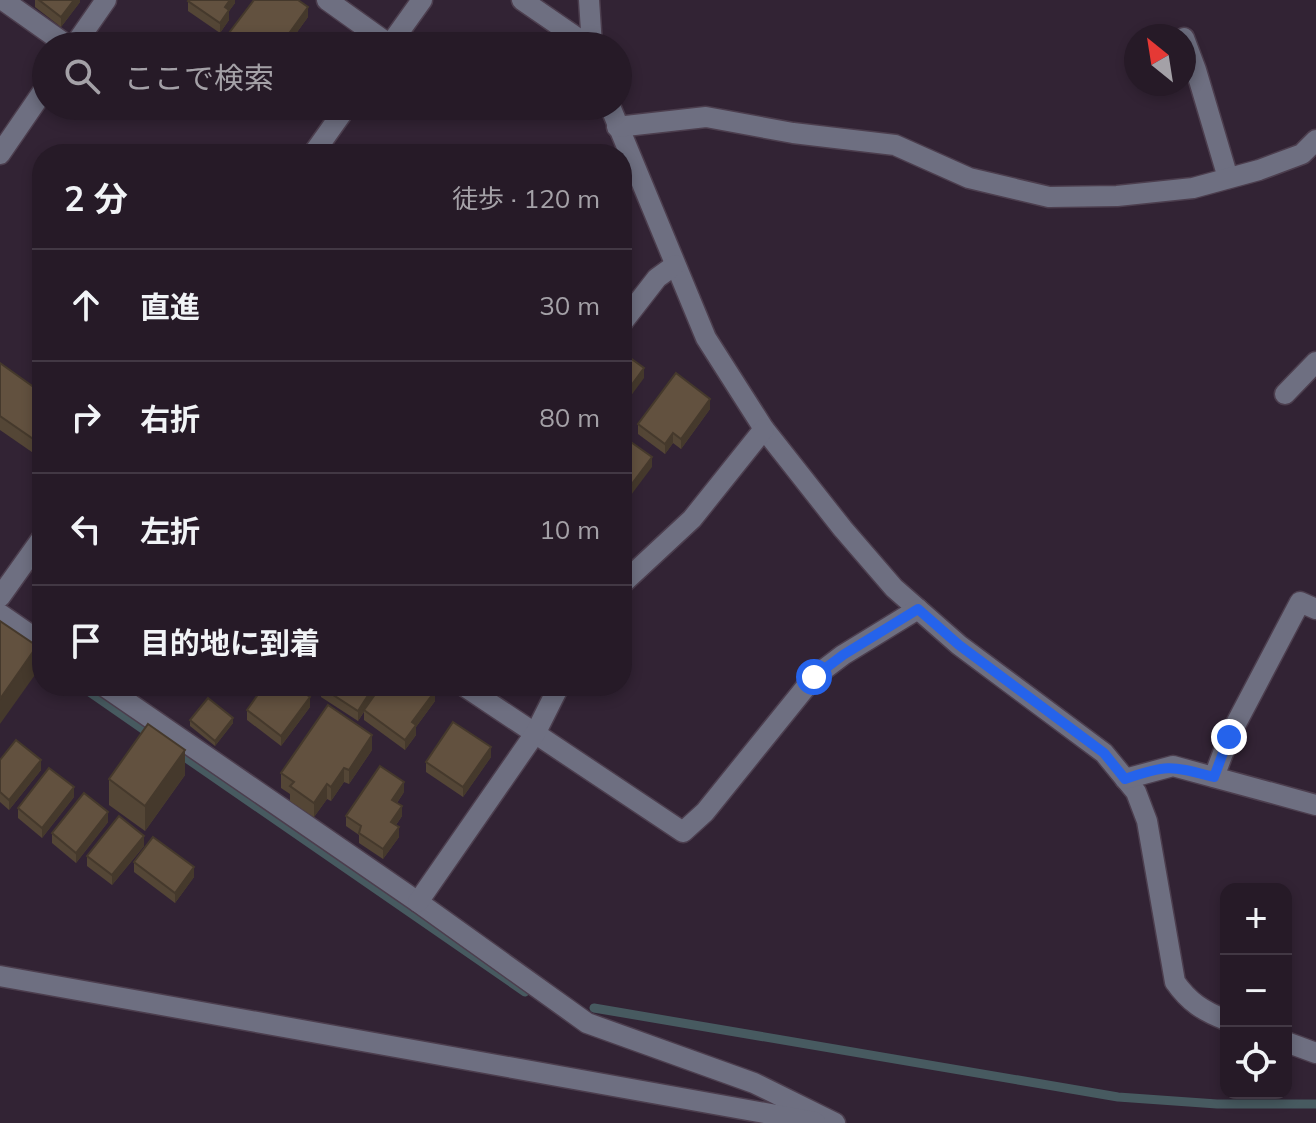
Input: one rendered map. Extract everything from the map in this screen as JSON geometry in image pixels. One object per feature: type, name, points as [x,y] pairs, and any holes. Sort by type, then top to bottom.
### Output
[{"type":"street","points":[[3,0],[50,32]]},
{"type":"street","points":[[82,32],[106,0]]},
{"type":"street","points":[[327,0],[371,32]]},
{"type":"street","points":[[400,32],[422,0]]},
{"type":"street","points":[[522,0],[569,32]]},
{"type":"street","points":[[589,0],[590,32]]},
{"type":"street","points":[[1196,70],[1228,178]]},
{"type":"street","points":[[0,154],[32,107]]},
{"type":"street","points":[[617,127],[706,117],[793,133],[895,145],[969,178],[1049,197],[1193,188],[1311,154]]},
{"type":"street","points":[[320,144],[337,120]]},
{"type":"street","points":[[615,120],[624,144]]},
{"type":"street","points":[[632,163],[706,338],[764,429],[843,529],[894,588],[959,645],[1104,753],[1136,792],[1147,821],[1175,982],[1185,997],[1203,1011],[1220,1018]]},
{"type":"street","points":[[632,308],[657,278],[675,265]]},
{"type":"street","points":[[1285,394],[1316,362]]},
{"type":"street","points":[[632,575],[692,519],[764,429]]},
{"type":"street","points":[[0,597],[32,552]]},
{"type":"street","points":[[1214,777],[1229,737],[1300,602],[1316,609]]},
{"type":"street","points":[[480,696],[683,832],[705,812],[814,677],[843,655],[918,609]]},
{"type":"street","points":[[0,614],[32,636]]},
{"type":"street","points":[[119,696],[418,902],[587,1023],[754,1083],[835,1123]]},
{"type":"street","points":[[418,902],[536,732],[554,696]]},
{"type":"street","points":[[1125,779],[1173,766],[1316,805]]},
{"type":"street","points":[[0,976],[823,1123]]},
{"type":"street","points":[[1292,1044],[1316,1053]]},
{"type":"building","points":[[39,0],[74,0],[61,17]]},
{"type":"building","points":[[189,0],[230,0],[225,7],[229,10],[220,23]]},
{"type":"building","points":[[254,0],[298,0],[308,7],[290,32],[230,32]]},
{"type":"building","points":[[632,359],[644,368],[632,384]]},
{"type":"building","points":[[0,363],[32,386],[32,438],[0,416]]},
{"type":"building","points":[[676,373],[710,399],[681,439],[673,433],[665,444],[638,424]]},
{"type":"building","points":[[632,443],[652,457],[632,484]]},
{"type":"building","points":[[0,621],[32,643],[32,653],[0,699]]},
{"type":"building","points":[[257,696],[310,697],[281,736],[247,710]]},
{"type":"building","points":[[335,696],[368,696],[358,711]]},
{"type":"building","points":[[374,696],[431,696],[412,722],[416,725],[405,740],[364,710]]},
{"type":"building","points":[[208,698],[233,718],[215,741],[190,720]]},
{"type":"building","points":[[328,705],[372,735],[349,770],[344,768],[331,787],[327,784],[314,803],[290,786],[294,782],[281,773]]},
{"type":"building","points":[[453,722],[491,747],[463,787],[426,762]]},
{"type":"building","points":[[148,724],[185,750],[145,806],[109,779]]},
{"type":"building","points":[[16,740],[41,760],[9,800],[0,792],[0,760]]},
{"type":"building","points":[[380,766],[404,782],[392,800],[402,806],[391,822],[399,827],[383,849],[359,833],[361,826],[346,816]]},
{"type":"building","points":[[49,768],[74,787],[42,828],[18,808]]},
{"type":"building","points":[[84,793],[108,812],[76,853],[52,833]]},
{"type":"building","points":[[119,816],[144,836],[112,875],[87,856]]},
{"type":"building","points":[[153,837],[194,867],[175,893],[134,862]]},
{"type":"waterway","points":[[95,696],[153,736]]},
{"type":"waterway","points":[[176,751],[525,992]]},
{"type":"waterway","points":[[594,1008],[1118,1097],[1217,1104],[1316,1104]]},
{"type":"route","points":[[814,677],[843,655],[918,609],[959,645],[1104,753],[1125,779],[1173,766],[1214,777],[1229,737]]}]
